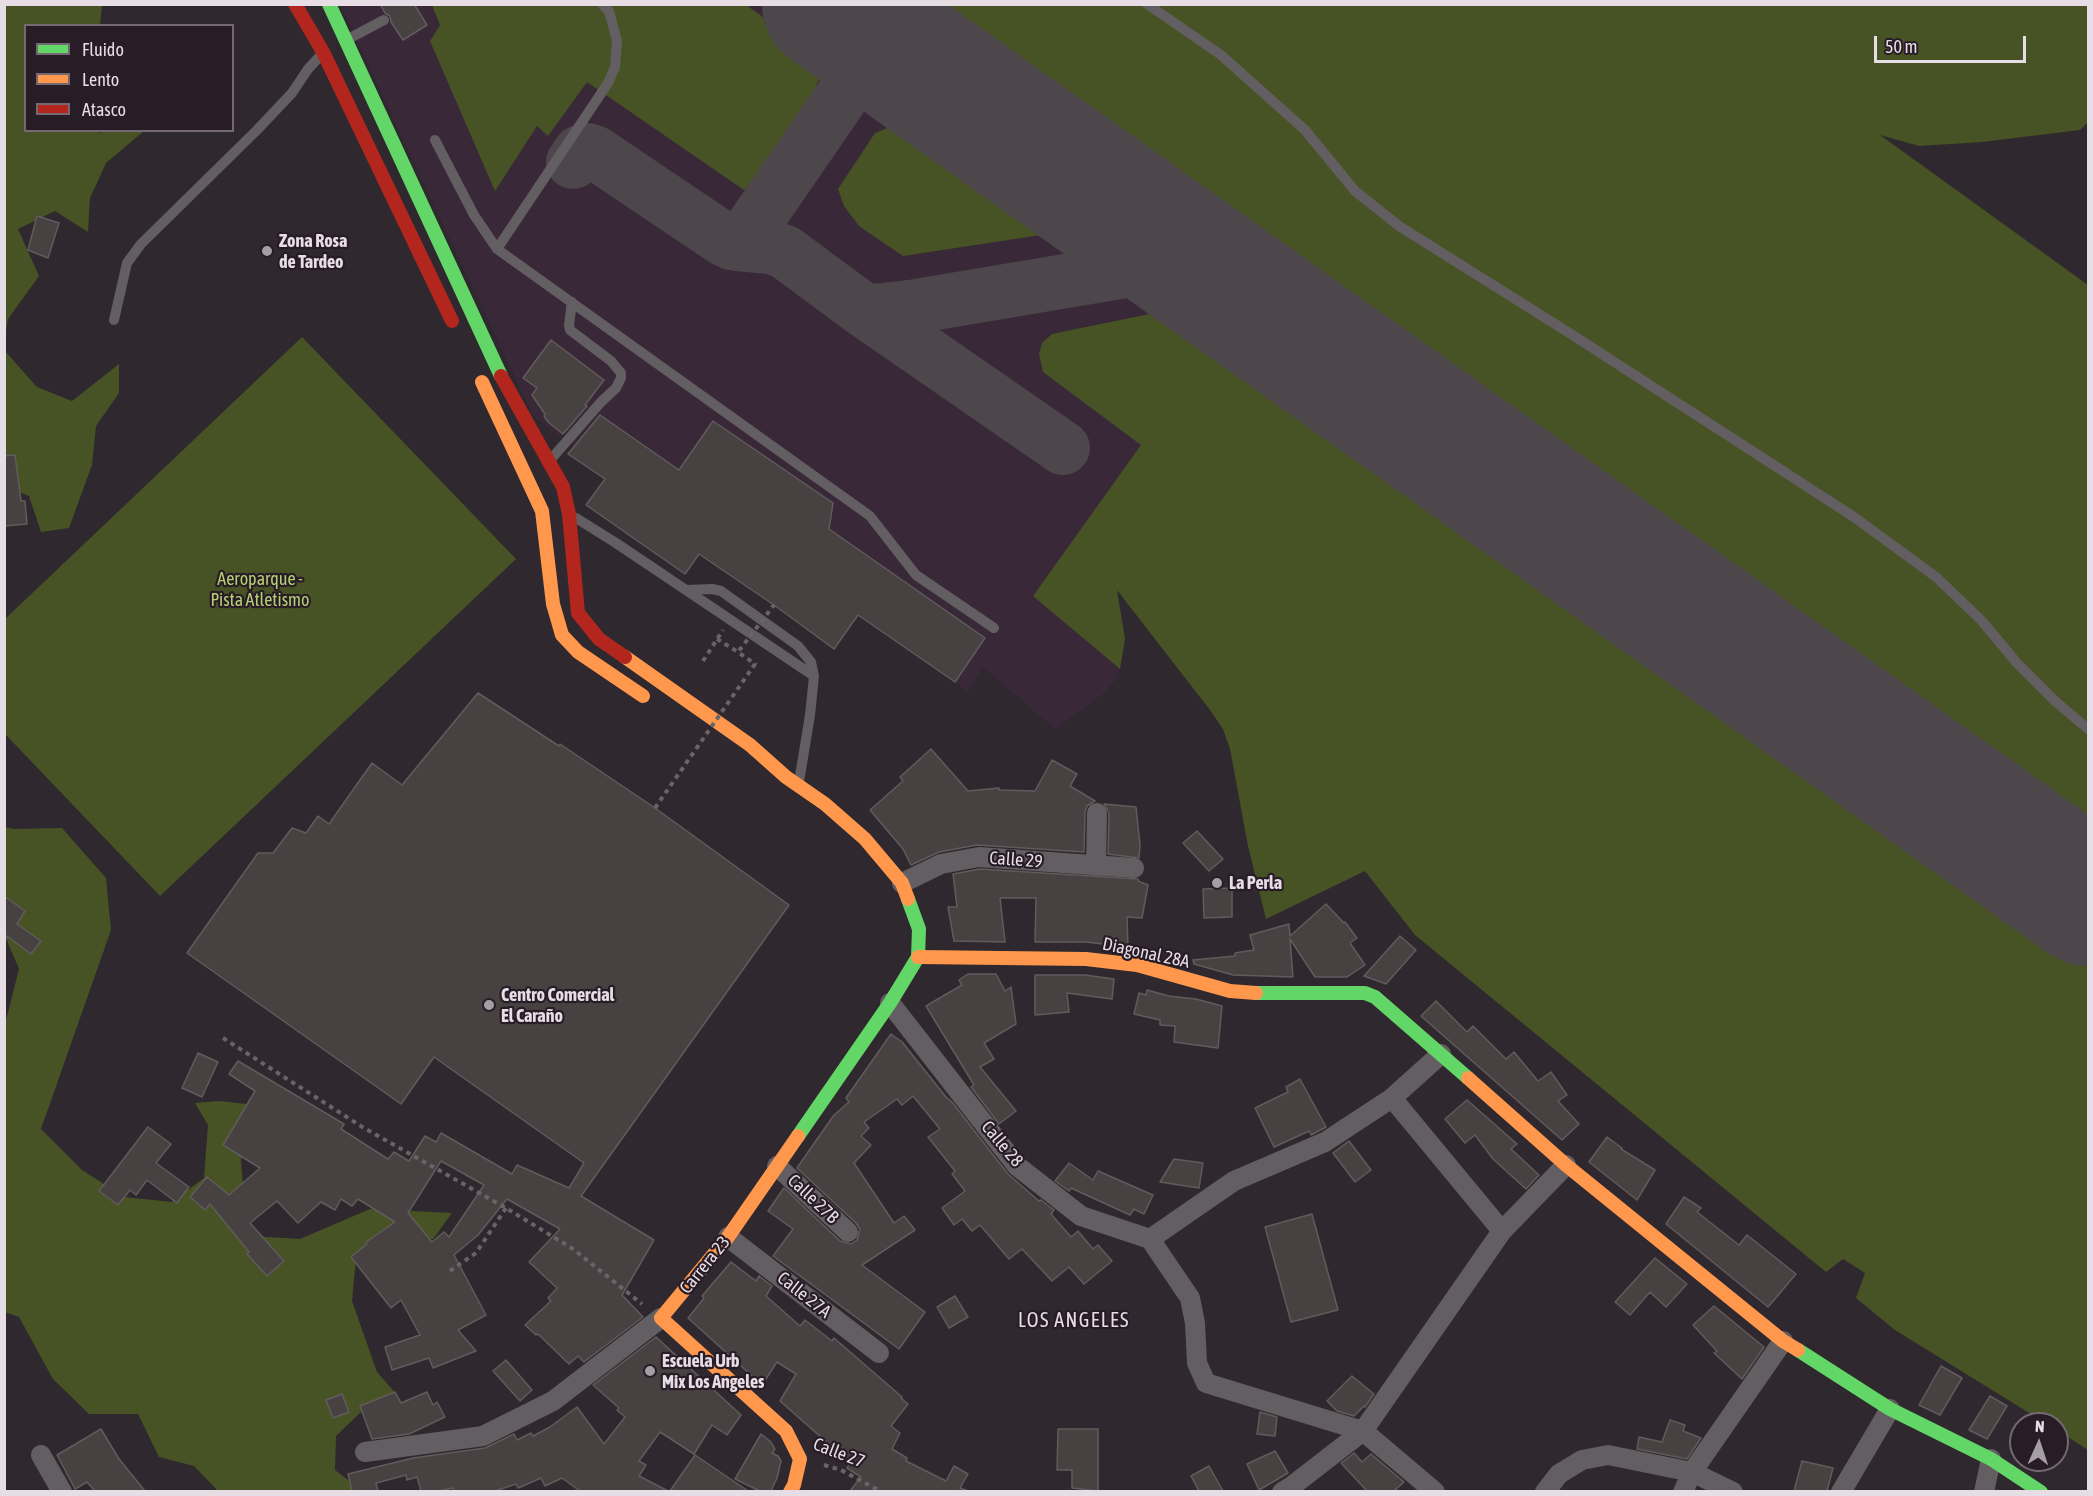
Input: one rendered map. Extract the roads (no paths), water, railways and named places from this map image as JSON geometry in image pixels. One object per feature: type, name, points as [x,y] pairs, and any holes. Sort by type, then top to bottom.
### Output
[{"type":"main road","points":[[295,4],[335,46],[507,389],[563,487],[569,514],[578,613],[599,639],[750,745],[786,777],[825,804],[865,839],[902,883]]},
{"type":"main road","points":[[328,4],[335,46],[458,332]]},
{"type":"main road","points":[[478,375],[542,511],[553,604],[562,635],[578,652],[655,704]]},
{"type":"main road","points":[[752,767],[786,777]]},
{"type":"main road","name":"Carrera 23","points":[[661,1318],[728,1237],[890,1003],[918,957],[920,929],[902,883]]},
{"type":"main road","name":"Diagonal 28A","points":[[918,957],[1086,959],[1137,965],[1230,991],[1265,994],[1365,993],[1375,997],[1441,1054]]},
{"type":"main road","points":[[1441,1054],[1566,1165],[1783,1341],[1890,1409],[1991,1459],[2041,1491]]},
{"type":"main road","name":"Calle 27","points":[[661,1318],[786,1431],[801,1458],[794,1485],[790,1491]]},
{"type":"street","points":[[1096,866],[1097,813]]},
{"type":"street","name":"Calle 29","points":[[902,883],[941,864],[979,857],[1134,868]]},
{"type":"street","name":"Calle 28","points":[[890,1003],[1017,1166],[1081,1216],[1150,1239]]},
{"type":"street","points":[[1435,1491],[1364,1431],[1206,1383],[1197,1363],[1195,1323],[1190,1298],[1150,1239],[1234,1181],[1324,1142],[1392,1098],[1441,1054]]},
{"type":"street","points":[[1392,1098],[1502,1231]]},
{"type":"street","points":[[1282,1491],[1292,1486],[1364,1431],[1502,1231],[1566,1165]]},
{"type":"street","name":"Calle 27B","points":[[777,1166],[848,1232]]},
{"type":"street","name":"Calle 27A","points":[[728,1237],[879,1353]]},
{"type":"street","name":"Carrera 23","points":[[365,1452],[483,1436],[553,1401],[661,1318]]},
{"type":"street","points":[[1683,1491],[1692,1472],[1783,1341]]},
{"type":"street","points":[[1841,1491],[1890,1409]]},
{"type":"street","points":[[41,1455],[62,1491]]},
{"type":"street","points":[[1545,1491],[1559,1474],[1582,1460],[1608,1455],[1692,1472],[1733,1491]]},
{"type":"street","points":[[1984,1491],[1991,1459]]},
{"type":"lane","points":[[497,249],[608,83],[615,67],[617,41],[609,11],[602,4]]},
{"type":"lane","points":[[1147,4],[1221,55],[1305,130],[1355,191],[1399,226],[1854,517],[1936,577],[1981,620],[2017,663],[2055,701],[2088,729]]},
{"type":"lane","points":[[114,320],[127,263],[141,244],[257,130],[292,93],[308,69],[335,46],[384,20]]},
{"type":"lane","points":[[435,140],[474,215],[497,249],[870,516],[916,575],[994,628]]},
{"type":"lane","points":[[550,461],[616,388],[621,378],[621,373],[611,361],[570,330],[572,302]]},
{"type":"lane","points":[[569,514],[814,676]]},
{"type":"lane","points":[[686,590],[721,591],[798,646],[811,662],[814,676],[799,785]]},
{"type":"place","name":"Zona Rosa de Tardeo","points":[[267,251]]},
{"type":"place","name":"La Perla","points":[[1217,883]]},
{"type":"place","name":"Centro Comercial El Caraño","points":[[489,1005]]},
{"type":"place","name":"Escuela Urb Mix Los Angeles","points":[[650,1371]]},
{"type":"district","name":"LOS ANGELES","points":[[1074,1321]]},
{"type":"park label","name":"Aeroparque - Pista Atletismo","points":[[260,589]]}]
